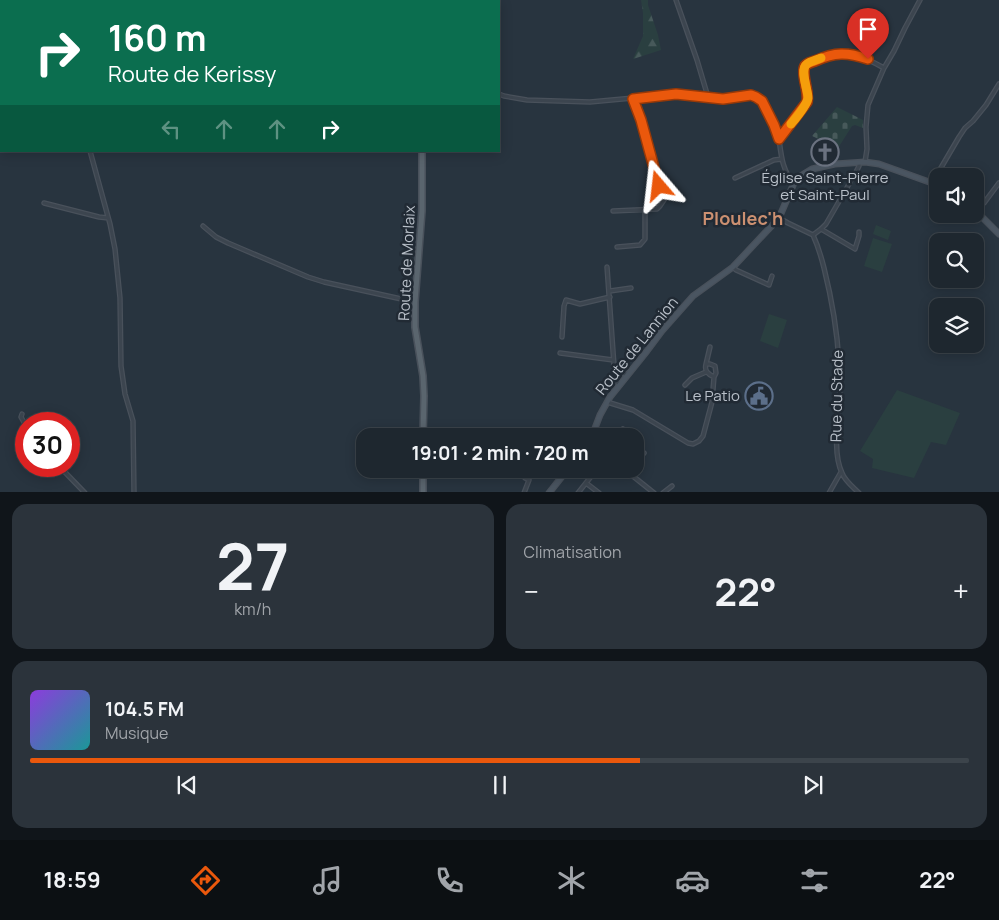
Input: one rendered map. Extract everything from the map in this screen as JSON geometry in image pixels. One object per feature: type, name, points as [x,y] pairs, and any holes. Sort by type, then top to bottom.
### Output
[{"type":"main road","name":"Route de Morlaix","points":[[422,152],[422,211],[415,302],[415,327],[424,396],[423,428]]},
{"type":"main road","points":[[423,478],[423,492]]},
{"type":"street","points":[[676,0],[708,97]]},
{"type":"street","points":[[779,218],[813,235],[826,224],[862,162],[867,149],[868,105],[884,68],[920,0]]},
{"type":"street","points":[[779,139],[807,102],[804,72],[806,64],[836,53],[856,55],[884,68]]},
{"type":"street","points":[[941,168],[965,128],[986,105],[999,84]]},
{"type":"street","points":[[500,94],[527,100],[590,102],[676,94],[723,99],[751,95],[762,101],[765,106],[779,139],[782,159],[787,174],[794,183],[812,168],[862,162],[879,164],[929,182]]},
{"type":"street","points":[[613,211],[657,209],[664,200],[633,99]]},
{"type":"street","points":[[90,152],[115,249],[120,298],[121,366],[123,383],[133,421],[134,492]]},
{"type":"street","points":[[734,178],[774,160],[782,159]]},
{"type":"street","name":"Route de Lannion","points":[[596,428],[607,402],[662,331],[701,290],[733,267],[779,218],[794,183]]},
{"type":"street","points":[[984,203],[999,183]]},
{"type":"street","points":[[44,203],[99,218],[108,218]]},
{"type":"street","points":[[617,247],[640,245],[645,239],[645,210]]},
{"type":"street","points":[[984,218],[999,234]]},
{"type":"street","points":[[203,226],[216,237],[228,243],[308,277],[338,286],[415,302]]},
{"type":"street","points":[[821,229],[855,249],[859,232]]},
{"type":"street","name":"Rue du Stade","points":[[813,235],[818,245],[830,291],[838,342],[840,403],[836,447],[841,472],[848,483],[859,492]]},
{"type":"street","points":[[607,267],[614,378],[620,385]]},
{"type":"street","points":[[733,267],[769,285],[772,276]]},
{"type":"street","points":[[610,291],[631,288]]},
{"type":"street","points":[[562,336],[566,300],[580,304],[610,297]]},
{"type":"street","points":[[706,372],[705,368],[710,347]]},
{"type":"street","points":[[560,353],[613,360]]},
{"type":"street","points":[[607,402],[633,410],[688,443],[699,442],[703,436],[712,402],[716,373],[714,366],[706,364]]},
{"type":"street","points":[[614,365],[628,375]]},
{"type":"street","points":[[706,372],[714,377]]},
{"type":"street","points":[[685,385],[692,378],[706,372]]},
{"type":"street","points":[[829,492],[841,472]]},
{"type":"street","points":[[70,477],[85,492]]},
{"type":"street","points":[[524,492],[529,480],[525,478]]},
{"type":"street","points":[[549,492],[561,478]]},
{"type":"street","points":[[578,492],[589,478]]},
{"type":"street","points":[[636,478],[654,492]]},
{"type":"street","points":[[586,482],[599,492]]},
{"type":"street","points":[[663,492],[672,486]]},
{"type":"green space","points":[[641,0],[648,0],[661,50],[633,59],[643,36]]},
{"type":"green space","points":[[837,107],[863,120],[863,128],[855,125],[852,126],[838,148],[812,136]]},
{"type":"green space","points":[[876,225],[891,231],[888,240],[873,234]]},
{"type":"green space","points":[[873,238],[892,244],[882,272],[864,266]]},
{"type":"green space","points":[[769,314],[787,320],[778,348],[760,341]]},
{"type":"green space","points":[[897,390],[960,413],[946,445],[931,442],[914,478],[872,468],[873,459],[860,451]]},
{"type":"slow traffic","points":[[791,124],[807,102],[804,67],[806,64],[821,58]]},
{"type":"place","name":"Église Saint-Pierre et Saint-Paul","points":[[825,152]]},
{"type":"place","name":"Le Patio","points":[[759,396]]},
{"type":"district","name":"Ploulec'h","points":[[743,219]]},
{"type":"route","points":[[659,186],[641,120],[633,99],[676,94],[723,99],[751,95],[762,101],[779,139],[807,102],[804,72],[806,64],[836,53],[856,55],[868,59]]}]
